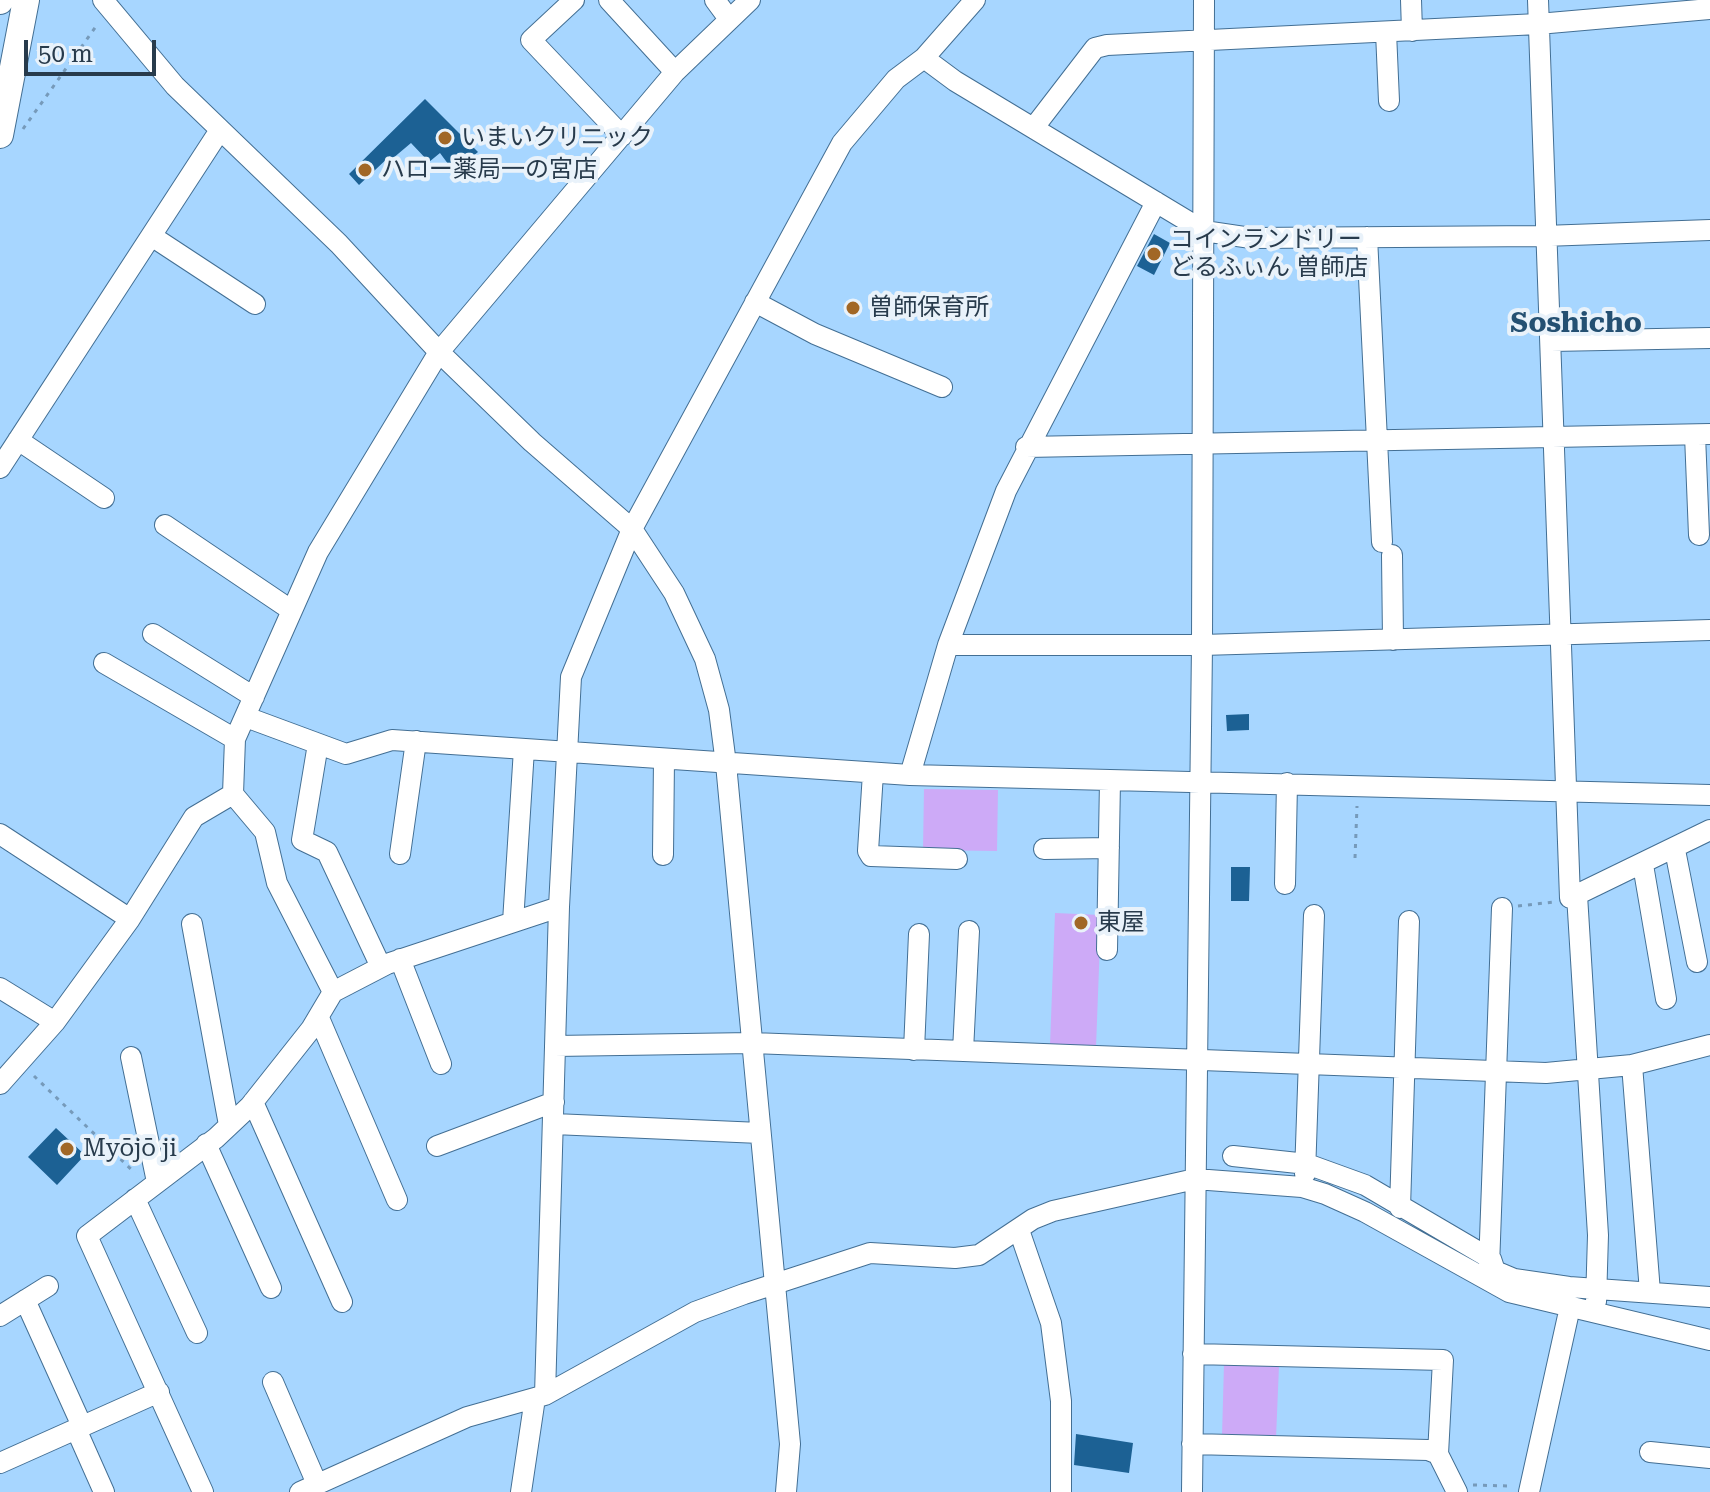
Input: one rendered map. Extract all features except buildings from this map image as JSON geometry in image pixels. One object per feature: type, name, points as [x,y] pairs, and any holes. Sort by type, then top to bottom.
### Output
[{"type":"main road","points":[[9,135],[26,0]]},
{"type":"street","points":[[574,0],[531,40],[622,136]]},
{"type":"street","points":[[609,0],[675,72]]},
{"type":"street","points":[[715,0],[729,19]]},
{"type":"street","points":[[333,992],[277,883],[265,832],[233,794],[235,739],[318,552],[439,352],[675,72],[750,0]]},
{"type":"street","points":[[521,1492],[540,1397],[571,677],[632,529],[842,143],[896,79],[924,58],[975,0]]},
{"type":"street","points":[[1192,1492],[1202,645],[1204,0]]},
{"type":"street","points":[[1411,0],[1412,31]]},
{"type":"street","points":[[1538,0],[1544,236],[1555,440],[1558,635],[1573,897],[1589,1070],[1599,1289],[1593,1313]]},
{"type":"street","points":[[106,4],[175,86],[339,244],[439,352],[532,442],[632,529],[674,593],[705,659],[719,710],[726,764],[790,1444],[786,1492]]},
{"type":"street","points":[[1035,126],[1095,48],[1538,24],[1710,9]]},
{"type":"street","points":[[1386,32],[1389,101]]},
{"type":"street","points":[[924,58],[955,81],[1035,126],[1204,231],[1251,238],[1544,236],[1710,230]]},
{"type":"street","points":[[0,468],[220,130]]},
{"type":"street","points":[[910,775],[948,645],[1026,447],[1156,202]]},
{"type":"street","points":[[153,237],[255,304]]},
{"type":"street","points":[[1367,237],[1377,441],[1393,640]]},
{"type":"street","points":[[755,302],[815,334],[942,387]]},
{"type":"street","points":[[1551,341],[1710,338]]},
{"type":"street","points":[[1026,447],[1702,435],[1699,535]]},
{"type":"street","points":[[18,440],[104,498]]},
{"type":"street","points":[[165,525],[291,610]]},
{"type":"street","points":[[948,645],[1202,645],[1710,630]]},
{"type":"street","points":[[153,634],[254,697]]},
{"type":"street","points":[[104,663],[235,739]]},
{"type":"street","points":[[246,717],[346,754],[392,740],[910,775],[1710,795]]},
{"type":"street","points":[[400,854],[416,741]]},
{"type":"street","points":[[318,744],[302,840],[327,852],[390,963],[441,1064]]},
{"type":"street","points":[[513,922],[524,749]]},
{"type":"street","points":[[663,855],[664,759]]},
{"type":"street","points":[[873,773],[868,851],[871,856],[957,859]]},
{"type":"street","points":[[1107,950],[1110,781]]},
{"type":"street","points":[[1285,884],[1287,783]]},
{"type":"street","points":[[0,1084],[55,1022],[130,919],[194,817],[233,794]]},
{"type":"street","points":[[1573,897],[1675,850],[1710,830]]},
{"type":"street","points":[[0,834],[130,919]]},
{"type":"street","points":[[1044,849],[1109,848]]},
{"type":"street","points":[[1675,850],[1697,962]]},
{"type":"street","points":[[1643,865],[1666,999]]},
{"type":"street","points":[[203,1492],[87,1236],[206,1144],[253,1102],[319,1018],[333,992],[390,963],[559,907]]},
{"type":"street","points":[[1488,1268],[1502,908]]},
{"type":"street","points":[[1302,1187],[1307,1164],[1314,915]]},
{"type":"street","points":[[1400,1208],[1409,921]]},
{"type":"street","points":[[192,924],[229,1125]]},
{"type":"street","points":[[963,1051],[969,931]]},
{"type":"street","points":[[914,1050],[919,934]]},
{"type":"street","points":[[0,988],[55,1022]]},
{"type":"street","points":[[319,1018],[397,1200]]},
{"type":"street","points":[[555,1046],[752,1043],[1497,1072],[1589,1070],[1632,1065],[1710,1045]]},
{"type":"street","points":[[131,1057],[147,1190],[197,1333]]},
{"type":"street","points":[[1632,1065],[1650,1292]]},
{"type":"street","points":[[253,1102],[342,1302]]},
{"type":"street","points":[[437,1146],[554,1102]]},
{"type":"street","points":[[554,1124],[760,1133]]},
{"type":"street","points":[[206,1144],[271,1288]]},
{"type":"street","points":[[1233,1156],[1307,1164],[1365,1185],[1488,1268],[1509,1292],[1710,1340]]},
{"type":"street","points":[[273,1382],[308,1488],[467,1417],[540,1397],[695,1312],[773,1284],[870,1253],[955,1258],[979,1255],[1033,1219],[1053,1211],[1195,1179],[1302,1187],[1514,1279],[1710,1297]]},
{"type":"street","points":[[1019,1230],[1051,1323],[1061,1401],[1061,1492]]},
{"type":"street","points":[[0,1316],[48,1286]]},
{"type":"street","points":[[25,1300],[104,1492]]},
{"type":"street","points":[[1529,1490],[1570,1307]]},
{"type":"street","points":[[1193,1354],[1443,1360],[1438,1454],[1453,1488]]},
{"type":"street","points":[[0,1463],[159,1392]]},
{"type":"street","points":[[1192,1444],[1428,1450],[1438,1454]]},
{"type":"street","points":[[1650,1452],[1710,1458]]},
{"type":"path","points":[[9,135],[106,4]]},
{"type":"path","points":[[1355,858],[1358,784]]},
{"type":"path","points":[[1502,908],[1573,897]]},
{"type":"path","points":[[20,1062],[147,1190]]},
{"type":"path","points":[[1453,1488],[1529,1490]]},
{"type":"shaded area","points":[[924,789],[998,790],[997,851],[923,850]]},
{"type":"shaded area","points":[[1055,913],[1101,915],[1096,1047],[1050,1045]]},
{"type":"shaded area","points":[[1224,1364],[1279,1366],[1276,1438],[1222,1436]]},
{"type":"place","name":"いまいクリニック","points":[[445,138]]},
{"type":"place","name":"ハロー薬局一の宮店","points":[[365,170]]},
{"type":"place","name":"コインランドリー どるふぃん 曽師店","points":[[1154,254]]},
{"type":"place","name":"曽師保育所","points":[[853,308]]},
{"type":"place","name":"東屋","points":[[1081,923]]},
{"type":"place","name":"Myōjō ji","points":[[67,1149]]},
{"type":"district","name":"Soshicho","points":[[1576,324]]}]
